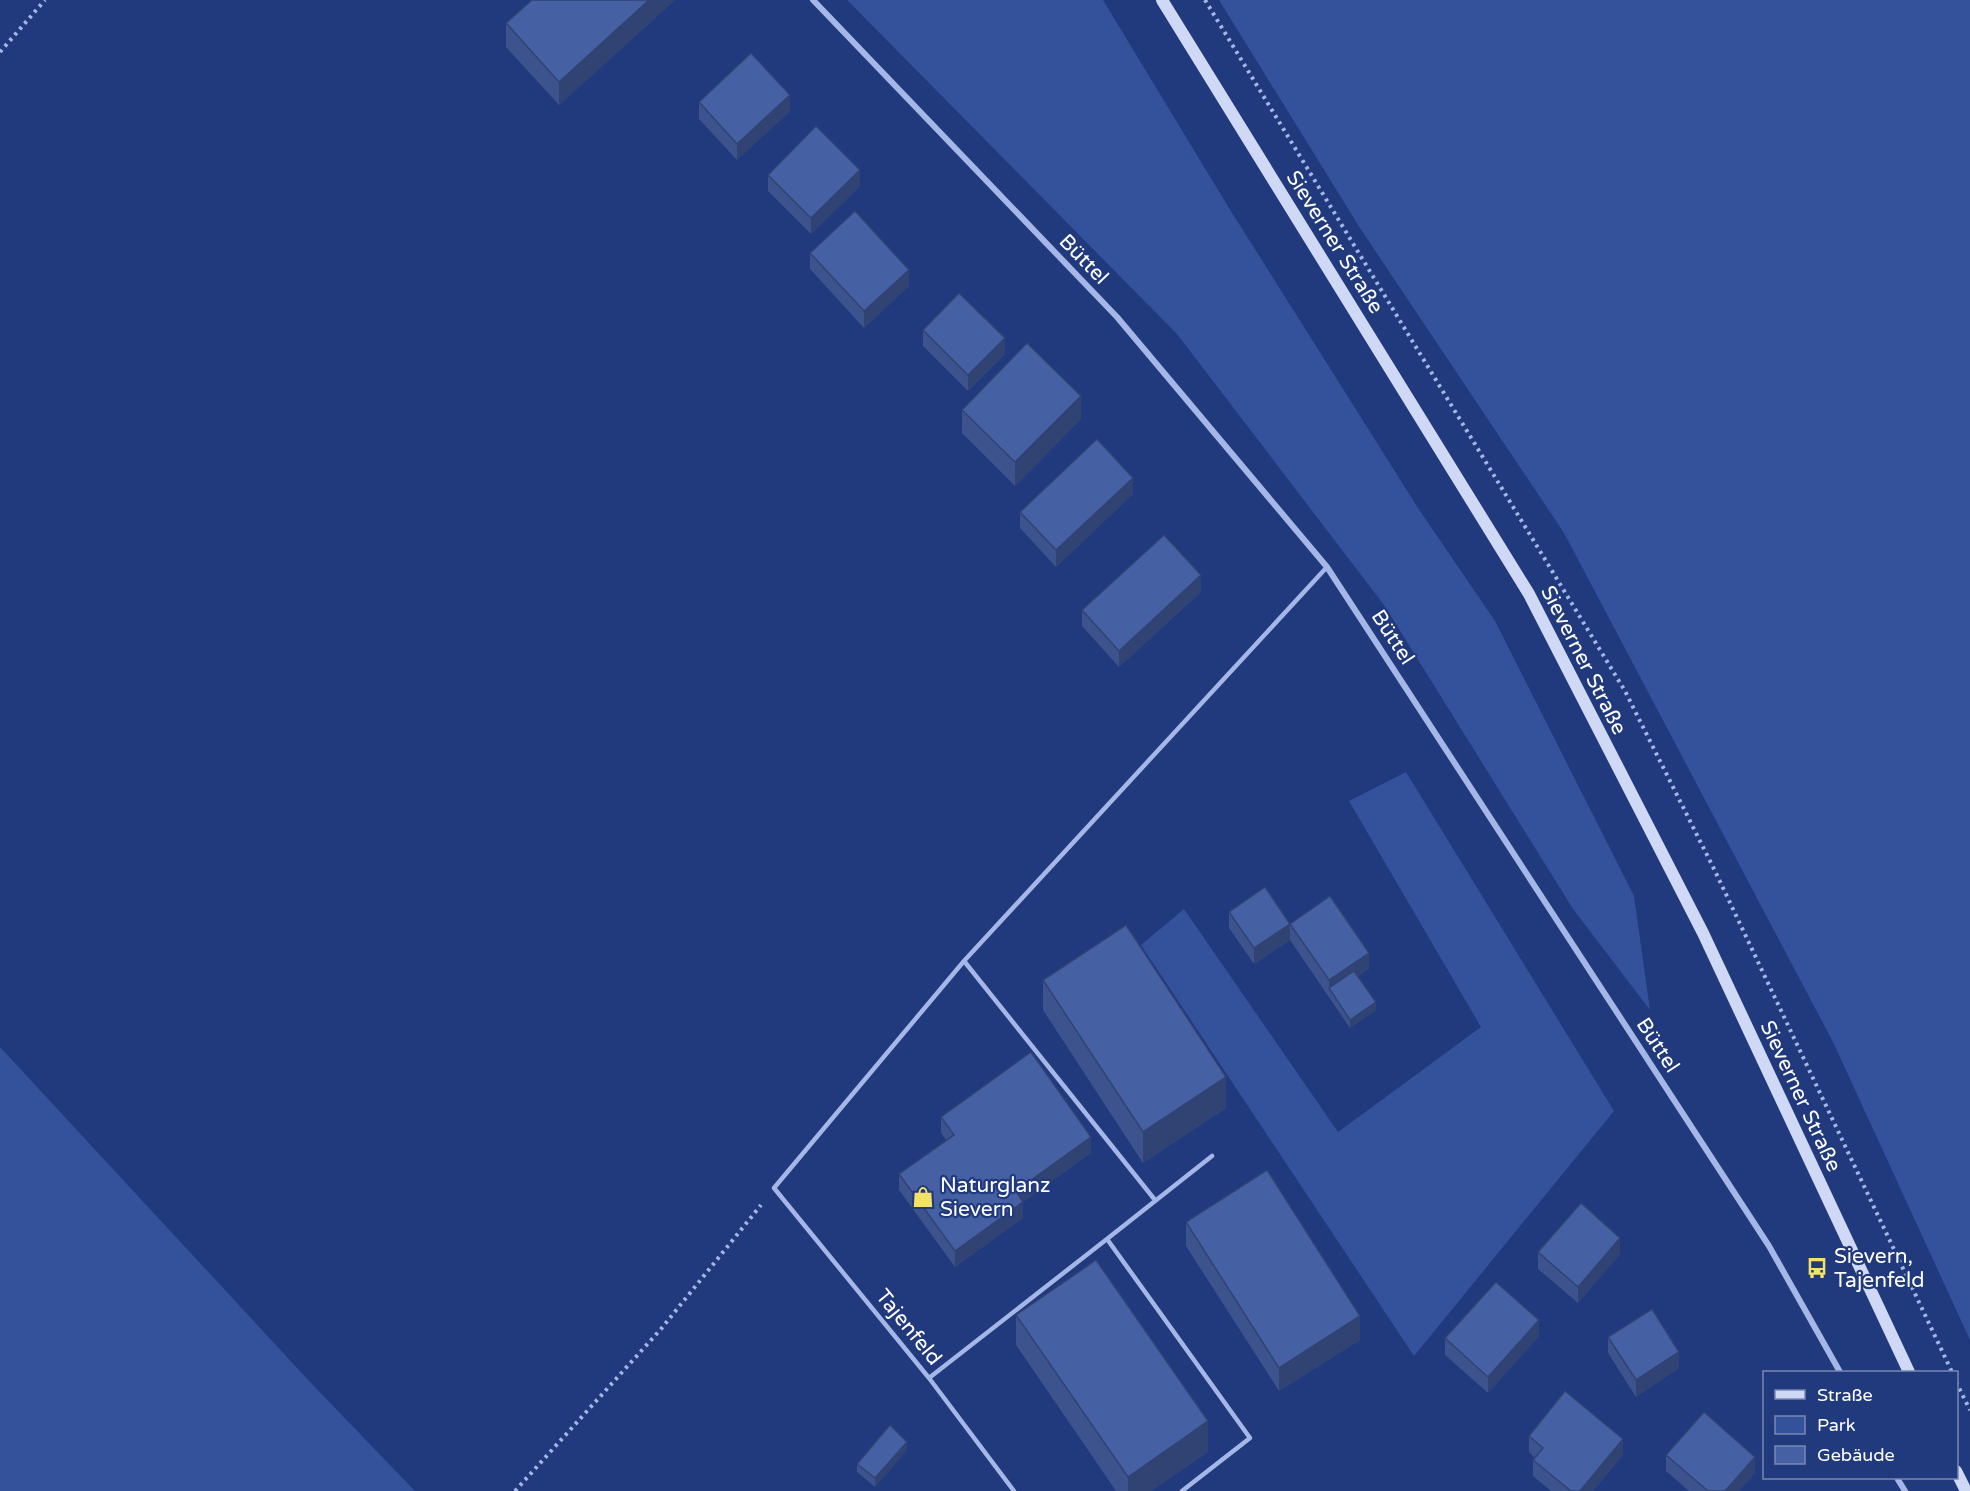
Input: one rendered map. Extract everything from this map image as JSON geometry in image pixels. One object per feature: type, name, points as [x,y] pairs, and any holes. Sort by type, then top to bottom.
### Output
[{"type":"main road","name":"Sieverner Straße","points":[[1162,0],[1529,594],[1703,933],[1910,1371]]},
{"type":"main road","points":[[1958,1475],[1966,1491]]},
{"type":"street","name":"Büttel","points":[[813,0],[1117,317],[1327,567],[1769,1246],[1839,1371]]},
{"type":"lane","points":[[774,1188],[964,961],[1327,567]]},
{"type":"lane","points":[[964,961],[1155,1200]]},
{"type":"lane","points":[[929,1378],[1212,1156]]},
{"type":"lane","name":"Tajenfeld","points":[[774,1188],[929,1378],[1014,1491]]},
{"type":"lane","points":[[1107,1239],[1250,1438],[1182,1491]]},
{"type":"path","points":[[0,52],[45,0]]},
{"type":"path","points":[[515,1491],[661,1329],[774,1188]]},
{"type":"path","points":[[1958,1386],[1970,1410]]},
{"type":"green space","points":[[847,0],[1103,0],[1229,208],[1418,508],[1495,621],[1634,896],[1650,1010],[1573,909],[1384,605],[1177,334]]},
{"type":"green space","points":[[1219,0],[1970,0],[1970,1340],[1833,1042],[1564,533],[1360,228]]},
{"type":"green space","points":[[1406,772],[1614,1111],[1414,1356],[1141,945],[1184,909],[1338,1132],[1481,1027],[1349,801]]},
{"type":"green space","points":[[0,1047],[311,1383],[415,1491],[0,1491]]},
{"type":"building","points":[[532,0],[649,0],[559,82],[506,23]]},
{"type":"building","points":[[751,53],[790,95],[737,144],[699,102]]},
{"type":"building","points":[[816,126],[860,170],[811,218],[768,175]]},
{"type":"building","points":[[855,211],[909,270],[864,311],[810,253]]},
{"type":"building","points":[[959,293],[1005,338],[968,375],[923,330]]},
{"type":"building","points":[[1027,343],[1081,396],[1015,462],[962,410]]},
{"type":"building","points":[[1097,439],[1133,478],[1056,550],[1020,512]]},
{"type":"building","points":[[1164,535],[1201,575],[1119,651],[1082,610]]},
{"type":"building","points":[[1265,887],[1290,924],[1254,948],[1229,912]]},
{"type":"building","points":[[1330,896],[1369,953],[1329,980],[1290,924]]},
{"type":"building","points":[[1126,925],[1226,1077],[1143,1132],[1043,980]]},
{"type":"building","points":[[1354,971],[1376,1002],[1350,1020],[1329,988]]},
{"type":"building","points":[[1031,1052],[1091,1137],[1016,1191],[1023,1202],[955,1251],[899,1174],[954,1135],[941,1117]]},
{"type":"building","points":[[1267,1170],[1360,1316],[1279,1368],[1186,1222]]},
{"type":"building","points":[[1581,1203],[1620,1238],[1578,1287],[1538,1252]]},
{"type":"building","points":[[1096,1260],[1208,1421],[1128,1477],[1016,1315]]},
{"type":"building","points":[[1496,1282],[1539,1320],[1488,1377],[1445,1338]]},
{"type":"building","points":[[1652,1309],[1679,1352],[1636,1380],[1608,1337]]},
{"type":"building","points":[[1565,1391],[1623,1439],[1580,1491],[1571,1491],[1533,1460],[1543,1448],[1529,1436]]},
{"type":"building","points":[[1704,1412],[1755,1457],[1725,1491],[1708,1491],[1666,1455]]},
{"type":"building","points":[[890,1425],[907,1442],[875,1478],[857,1464]]},
{"type":"place","name":"Naturglanz Sievern","points":[[923,1197]]},
{"type":"place","name":"Sievern, Tajenfeld","points":[[1817,1268]]}]
